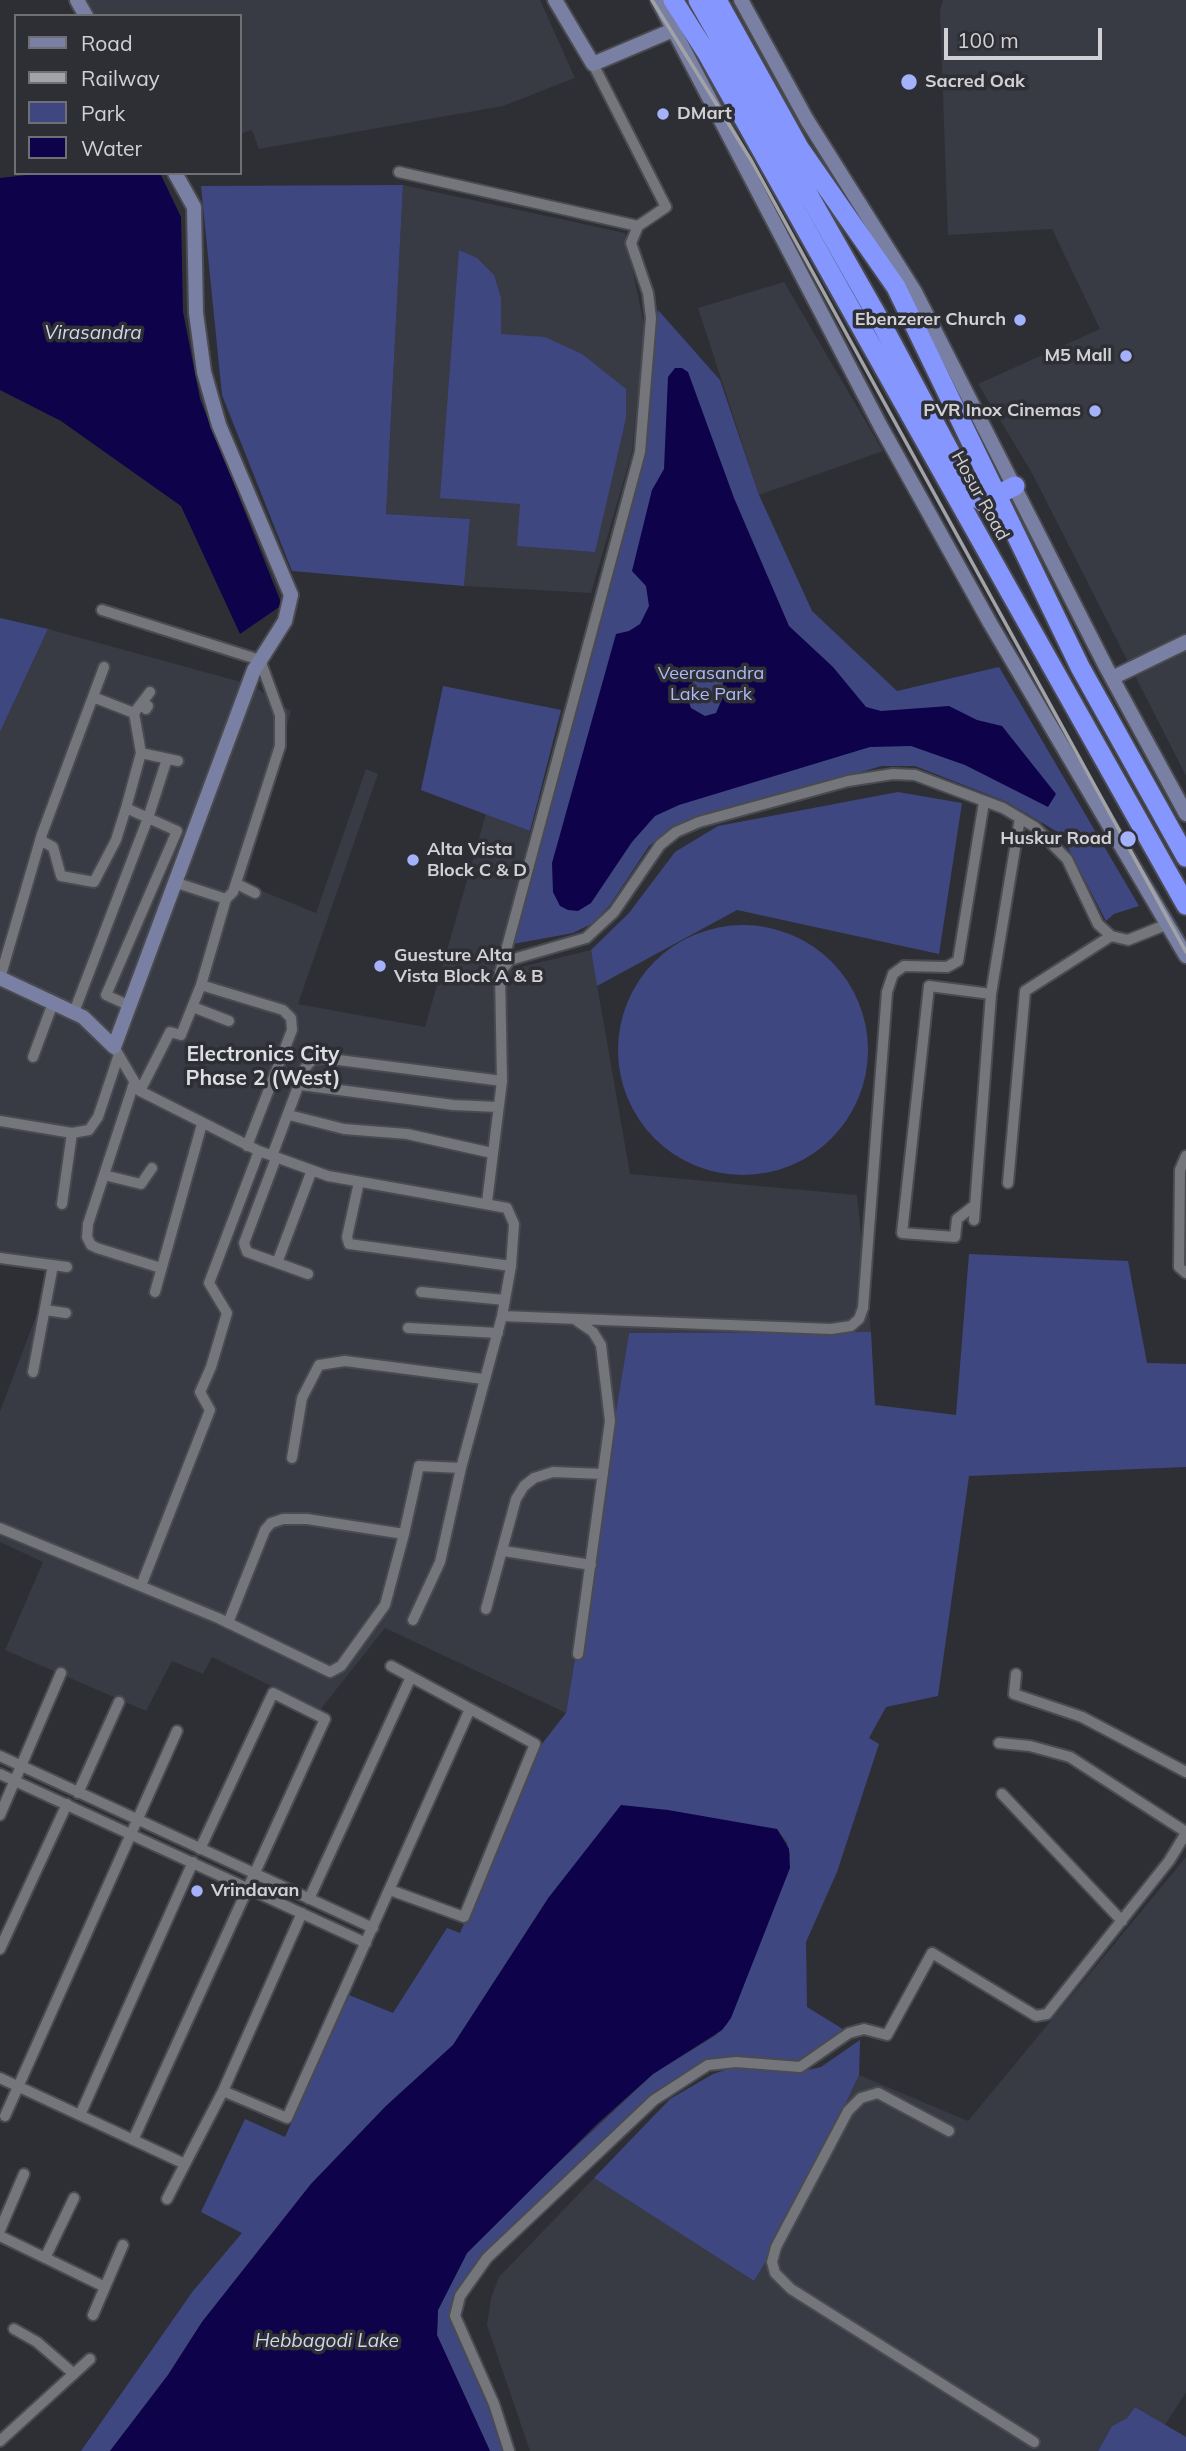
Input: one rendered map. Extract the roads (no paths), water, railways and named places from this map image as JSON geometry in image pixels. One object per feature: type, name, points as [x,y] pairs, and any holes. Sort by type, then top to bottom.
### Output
[{"type":"highway","name":"Hosur Road","points":[[673,0],[681,26],[1072,700],[1186,905]]},
{"type":"highway","points":[[698,0],[878,318],[973,495],[1005,518]]},
{"type":"highway","name":"Hosur Road","points":[[718,0],[800,149],[896,287],[1005,518],[1092,690],[1186,858]]},
{"type":"highway","points":[[995,496],[1015,486]]},
{"type":"highway","points":[[1072,700],[1092,690]]},
{"type":"street","points":[[487,1202],[502,1081],[500,972],[640,452],[651,318],[648,293],[631,243],[638,226],[666,208],[593,64],[555,0]]},
{"type":"street","points":[[658,0],[681,26],[880,427],[999,639],[1186,956]]},
{"type":"street","points":[[741,0],[807,120],[915,292],[1112,678],[1186,814]]},
{"type":"street","points":[[593,64],[681,26]]},
{"type":"street","points":[[399,172],[638,226]]},
{"type":"street","points":[[0,1121],[72,1133],[89,1130],[94,1125],[130,1006],[260,660],[285,621],[291,595],[219,425],[204,372],[196,313],[194,207],[176,175]]},
{"type":"street","points":[[102,610],[260,660]]},
{"type":"street","points":[[1112,678],[1186,642]]},
{"type":"street","points":[[161,1268],[90,1245],[87,1237],[88,1224],[137,1087],[170,1032],[181,1035],[193,1007],[226,899],[237,884],[280,746],[282,730],[276,701],[260,660]]},
{"type":"street","points":[[104,667],[40,840],[0,978],[83,1017],[116,1052],[137,1087],[259,1152],[359,1182],[487,1202],[507,1208],[514,1224],[512,1266],[502,1316],[483,1378],[440,1562],[413,1619]]},
{"type":"street","points":[[40,840],[53,847],[61,876],[94,882],[116,840],[126,808],[141,753],[134,713],[150,692]]},
{"type":"street","points":[[93,697],[134,713]]},
{"type":"street","points":[[74,1012],[172,760],[141,753]]},
{"type":"street","points":[[500,972],[510,960],[586,938],[614,912],[660,845],[676,832],[699,822],[848,781],[893,774],[915,775],[984,802],[1035,827],[1067,859],[1098,924],[1111,936],[1128,940],[1168,924]]},
{"type":"street","points":[[502,1316],[831,1329],[851,1326],[859,1318],[863,1308],[887,992],[893,974],[904,966],[947,967],[958,961],[984,802]]},
{"type":"street","points":[[126,808],[177,831],[106,995],[130,1006]]},
{"type":"street","points":[[974,1220],[991,994],[1020,818]]},
{"type":"street","points":[[177,883],[226,899]]},
{"type":"street","points":[[237,884],[256,893]]},
{"type":"street","points":[[1008,1183],[1025,991],[1111,936]]},
{"type":"street","points":[[201,985],[283,1010],[291,1018],[292,1030],[247,1146]]},
{"type":"street","points":[[975,1205],[957,1219],[955,1237],[902,1233],[929,986],[991,994]]},
{"type":"street","points":[[33,1058],[53,1003]]},
{"type":"street","points":[[193,1007],[229,1021]]},
{"type":"street","points":[[308,1274],[247,1252],[244,1243],[308,1063],[323,1058],[502,1081]]},
{"type":"street","points":[[301,1085],[453,1105],[498,1107]]},
{"type":"street","points":[[289,1115],[345,1129],[407,1134],[492,1153]]},
{"type":"street","points":[[155,1292],[202,1124]]},
{"type":"street","points":[[62,1204],[72,1133]]},
{"type":"street","points":[[141,1586],[210,1410],[200,1392],[211,1367],[227,1313],[209,1283],[259,1152]]},
{"type":"street","points":[[1186,1156],[1180,1170],[1179,1267],[1186,1273]]},
{"type":"street","points":[[104,1175],[141,1184],[152,1168]]},
{"type":"street","points":[[277,1263],[312,1170]]},
{"type":"street","points":[[359,1182],[346,1237],[349,1244],[512,1266]]},
{"type":"street","points":[[0,1258],[67,1267]]},
{"type":"street","points":[[33,1372],[53,1265]]},
{"type":"street","points":[[421,1292],[505,1300]]},
{"type":"street","points":[[45,1310],[66,1312]]},
{"type":"street","points":[[577,1321],[593,1332],[601,1345],[610,1421],[578,1654]]},
{"type":"street","points":[[408,1328],[498,1333]]},
{"type":"street","points":[[292,1458],[302,1398],[319,1365],[345,1361],[483,1378]]},
{"type":"street","points":[[0,1528],[228,1623],[330,1672],[341,1666],[385,1605],[419,1466],[461,1468]]},
{"type":"street","points":[[486,1609],[516,1499],[534,1478],[566,1471],[603,1474]]},
{"type":"street","points":[[228,1623],[265,1530],[271,1523],[283,1519],[307,1519],[404,1534]]},
{"type":"street","points":[[504,1550],[591,1565]]},
{"type":"street","points":[[390,1890],[464,1917],[535,1744],[391,1666]]},
{"type":"street","points":[[0,1815],[61,1673]]},
{"type":"street","points":[[1016,1674],[1014,1694],[1082,1717],[1186,1772]]},
{"type":"street","points":[[309,1899],[411,1677]]},
{"type":"street","points":[[133,2140],[325,1719],[272,1692],[200,1849]]},
{"type":"street","points":[[78,1793],[119,1702]]},
{"type":"street","points":[[223,2091],[287,2118],[470,1709]]},
{"type":"street","points":[[5,2116],[177,1731]]},
{"type":"street","points":[[509,2451],[494,2404],[455,2316],[460,2296],[487,2258],[654,2100],[708,2065],[736,2062],[800,2067],[849,2033],[864,2029],[887,2035],[932,1953],[1036,2016],[1047,2014],[1169,1861],[1186,1833],[1070,1757],[999,1743]]},
{"type":"street","points":[[0,1756],[373,1928]]},
{"type":"street","points":[[0,1774],[366,1943]]},
{"type":"street","points":[[1002,1794],[1122,1921]]},
{"type":"street","points":[[0,1949],[67,1804]]},
{"type":"street","points":[[80,2115],[193,1862]]},
{"type":"street","points":[[167,2199],[223,2091],[302,1913]]},
{"type":"street","points":[[0,2078],[185,2164]]},
{"type":"street","points":[[950,2131],[878,2093],[861,2098],[848,2111],[776,2247],[772,2262],[775,2273],[791,2289],[1034,2442]]},
{"type":"street","points":[[0,2230],[24,2174]]},
{"type":"street","points":[[45,2258],[74,2198]]},
{"type":"street","points":[[0,2236],[105,2287]]},
{"type":"street","points":[[93,2315],[123,2245]]},
{"type":"street","points":[[15,2329],[37,2342],[74,2374]]},
{"type":"street","points":[[0,2441],[90,2359]]},
{"type":"water","name":"Virasandra","points":[[27,175],[161,175],[181,217],[183,312],[200,399],[282,605],[240,634],[181,506],[61,421],[0,390],[0,178]]},
{"type":"water","name":"Veerasandra Lake Park","points":[[675,368],[688,372],[734,498],[789,626],[833,667],[866,707],[881,711],[949,706],[977,720],[1002,726],[1056,794],[1048,807],[965,765],[911,746],[870,747],[679,805],[655,816],[632,842],[591,903],[578,911],[560,906],[553,892],[552,863],[616,634],[629,631],[640,624],[649,606],[646,586],[632,571],[652,490],[664,469],[668,377]],"holes":[[[716,667],[723,679],[722,699],[716,713],[705,716],[691,708],[686,694],[699,672]]]},
{"type":"water","name":"Hebbagodi Lake","points":[[621,1805],[668,1810],[777,1829],[789,1849],[790,1868],[731,2018],[722,2030],[653,2074],[598,2123],[467,2253],[438,2310],[437,2335],[490,2451],[110,2451],[168,2375],[202,2322],[311,2184],[386,2106],[453,2045],[549,1897]]},
{"type":"railway","points":[[652,0],[751,160],[1186,952]]},
{"type":"place","name":"Sacred Oak","points":[[909,82]]},
{"type":"place","name":"DMart","points":[[663,114]]},
{"type":"place","name":"Ebenzerer Church","points":[[1020,320]]},
{"type":"place","name":"M5 Mall","points":[[1126,356]]},
{"type":"place","name":"PVR Inox Cinemas","points":[[1095,411]]},
{"type":"place","name":"Huskur Road","points":[[1128,839]]},
{"type":"place","name":"Alta Vista Block C & D","points":[[413,860]]},
{"type":"place","name":"Guesture Alta Vista Block A & B","points":[[380,966]]},
{"type":"place","name":"Vrindavan","points":[[197,1891]]},
{"type":"district","name":"Electronics City Phase 2 (West)","points":[[263,1067]]}]
